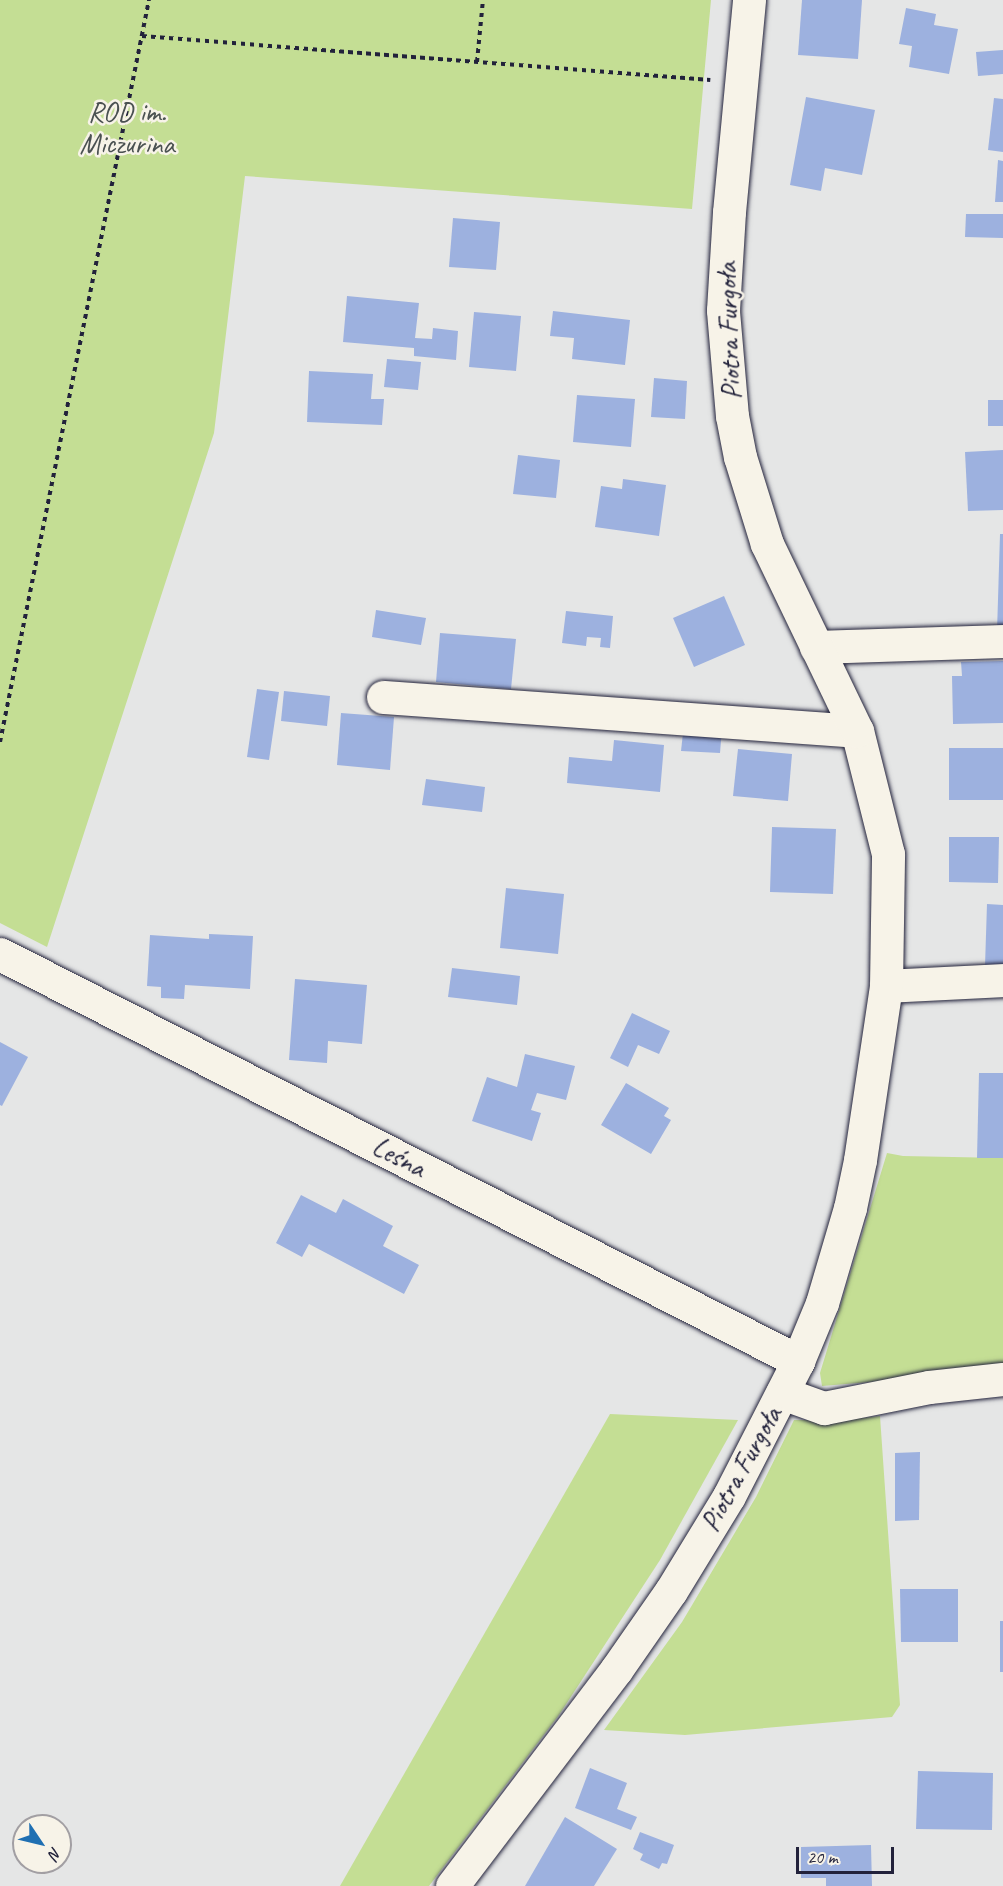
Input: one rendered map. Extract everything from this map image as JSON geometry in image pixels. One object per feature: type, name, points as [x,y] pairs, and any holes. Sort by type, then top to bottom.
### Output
[{"type":"street","name":"Piotra Furgoła","points":[[452,1886],[616,1670],[671,1591],[729,1496],[798,1361],[822,1303],[850,1208],[886,986],[888,854],[857,731],[767,543],[740,457],[732,416],[723,310],[749,0]]},
{"type":"street","points":[[816,647],[1003,641]]},
{"type":"street","points":[[383,698],[857,731]]},
{"type":"street","name":"Leśna","points":[[0,954],[798,1361]]},
{"type":"street","points":[[886,986],[1003,980]]},
{"type":"street","points":[[782,1393],[824,1408],[929,1387],[1003,1379]]},
{"type":"path","points":[[0,742],[149,0]]},
{"type":"path","points":[[477,62],[483,0]]},
{"type":"path","points":[[142,36],[741,83]]},
{"type":"green space","name":"ROD im. Miczurina","points":[[0,0],[711,0],[692,209],[245,176],[214,433],[47,947],[0,923]]},
{"type":"green space","points":[[887,1153],[903,1156],[1003,1158],[1003,1371],[822,1386],[820,1373]]},
{"type":"green space","points":[[610,1414],[738,1420],[660,1560],[559,1715],[429,1886],[340,1886]]},
{"type":"green space","points":[[880,1416],[900,1705],[892,1717],[685,1735],[604,1730],[682,1622],[756,1497],[794,1420],[843,1420]]},
{"type":"building","points":[[802,0],[862,0],[858,59],[798,55]]},
{"type":"building","points":[[906,8],[936,14],[934,25],[958,29],[949,74],[909,67],[912,46],[899,44]]},
{"type":"building","points":[[1003,50],[1003,74],[978,76],[976,52]]},
{"type":"building","points":[[806,97],[875,110],[862,175],[825,168],[821,191],[790,185]]},
{"type":"building","points":[[994,98],[1003,99],[1003,152],[988,150]]},
{"type":"building","points":[[998,160],[1003,161],[1003,202],[995,202]]},
{"type":"building","points":[[966,214],[1003,214],[1003,238],[965,237]]},
{"type":"building","points":[[453,218],[500,222],[496,270],[449,267]]},
{"type":"building","points":[[347,296],[419,303],[415,338],[432,339],[433,328],[458,331],[456,360],[414,356],[414,348],[343,342]]},
{"type":"building","points":[[553,311],[630,320],[625,365],[572,359],[574,338],[550,336]]},
{"type":"building","points":[[474,312],[521,316],[516,371],[469,367]]},
{"type":"building","points":[[387,359],[421,362],[418,390],[384,387]]},
{"type":"building","points":[[309,371],[373,374],[371,399],[384,399],[382,425],[307,422]]},
{"type":"building","points":[[654,378],[687,381],[685,419],[651,417]]},
{"type":"building","points":[[577,395],[635,399],[631,447],[573,442]]},
{"type":"building","points":[[988,400],[1003,400],[1003,426],[988,426]]},
{"type":"building","points":[[1003,450],[1003,510],[968,511],[965,452]]},
{"type":"building","points":[[518,455],[560,460],[556,498],[513,494]]},
{"type":"building","points":[[623,479],[666,485],[659,536],[595,527],[601,486],[622,489]]},
{"type":"building","points":[[1000,534],[1003,534],[1003,632],[997,632]]},
{"type":"building","points":[[724,596],[745,645],[694,667],[673,618]]},
{"type":"building","points":[[376,610],[426,618],[421,645],[372,637]]},
{"type":"building","points":[[566,611],[613,616],[610,648],[600,647],[601,638],[587,637],[586,646],[562,643]]},
{"type":"building","points":[[440,633],[516,639],[511,689],[436,682]]},
{"type":"building","points":[[1003,661],[1003,723],[953,724],[952,676],[962,676],[961,662]]},
{"type":"building","points":[[257,689],[279,692],[269,760],[247,757]]},
{"type":"building","points":[[284,691],[330,696],[327,726],[281,721]]},
{"type":"building","points":[[341,713],[394,717],[390,770],[337,765]]},
{"type":"building","points":[[684,724],[722,728],[720,753],[681,751]]},
{"type":"building","points":[[614,740],[664,745],[660,792],[567,783],[569,757],[612,761]]},
{"type":"building","points":[[949,748],[1003,748],[1003,800],[949,800]]},
{"type":"building","points":[[738,749],[792,754],[788,801],[733,796]]},
{"type":"building","points":[[426,779],[485,787],[482,812],[422,805]]},
{"type":"building","points":[[772,827],[836,829],[833,894],[770,892]]},
{"type":"building","points":[[949,837],[999,837],[998,883],[949,882]]},
{"type":"building","points":[[506,888],[564,894],[558,954],[500,948]]},
{"type":"building","points":[[987,904],[1003,905],[1003,966],[985,966]]},
{"type":"building","points":[[209,934],[253,936],[250,989],[185,985],[184,999],[161,998],[161,987],[147,986],[150,935],[209,939]]},
{"type":"building","points":[[452,968],[520,976],[517,1005],[448,997]]},
{"type":"building","points":[[295,979],[367,985],[362,1044],[328,1041],[327,1063],[289,1060]]},
{"type":"building","points":[[632,1013],[670,1031],[659,1054],[638,1045],[628,1067],[610,1058]]},
{"type":"building","points":[[0,1042],[28,1057],[2,1106],[0,1105]]},
{"type":"building","points":[[525,1054],[575,1066],[566,1100],[537,1093],[531,1110],[541,1113],[532,1141],[472,1121],[487,1077],[517,1087]]},
{"type":"building","points":[[979,1073],[1003,1073],[1003,1158],[977,1158]]},
{"type":"building","points":[[626,1083],[669,1108],[664,1116],[671,1120],[651,1154],[601,1125]]},
{"type":"building","points":[[301,1195],[336,1213],[343,1199],[393,1226],[383,1246],[419,1265],[404,1294],[309,1244],[302,1257],[276,1243]]},
{"type":"building","points":[[920,1452],[919,1520],[895,1521],[895,1453]]},
{"type":"building","points":[[900,1589],[958,1589],[958,1642],[901,1642]]},
{"type":"building","points":[[1000,1621],[1003,1621],[1003,1672],[1000,1672]]},
{"type":"building","points":[[590,1768],[627,1783],[617,1809],[637,1817],[631,1830],[575,1808]]},
{"type":"building","points":[[918,1771],[993,1773],[992,1830],[916,1829]]},
{"type":"building","points":[[565,1817],[617,1849],[594,1886],[525,1886]]},
{"type":"building","points":[[640,1832],[674,1845],[667,1864],[662,1863],[659,1869],[640,1860],[643,1854],[633,1849]]},
{"type":"building","points":[[871,1845],[872,1886],[826,1886],[826,1878],[801,1878],[801,1847]]}]
